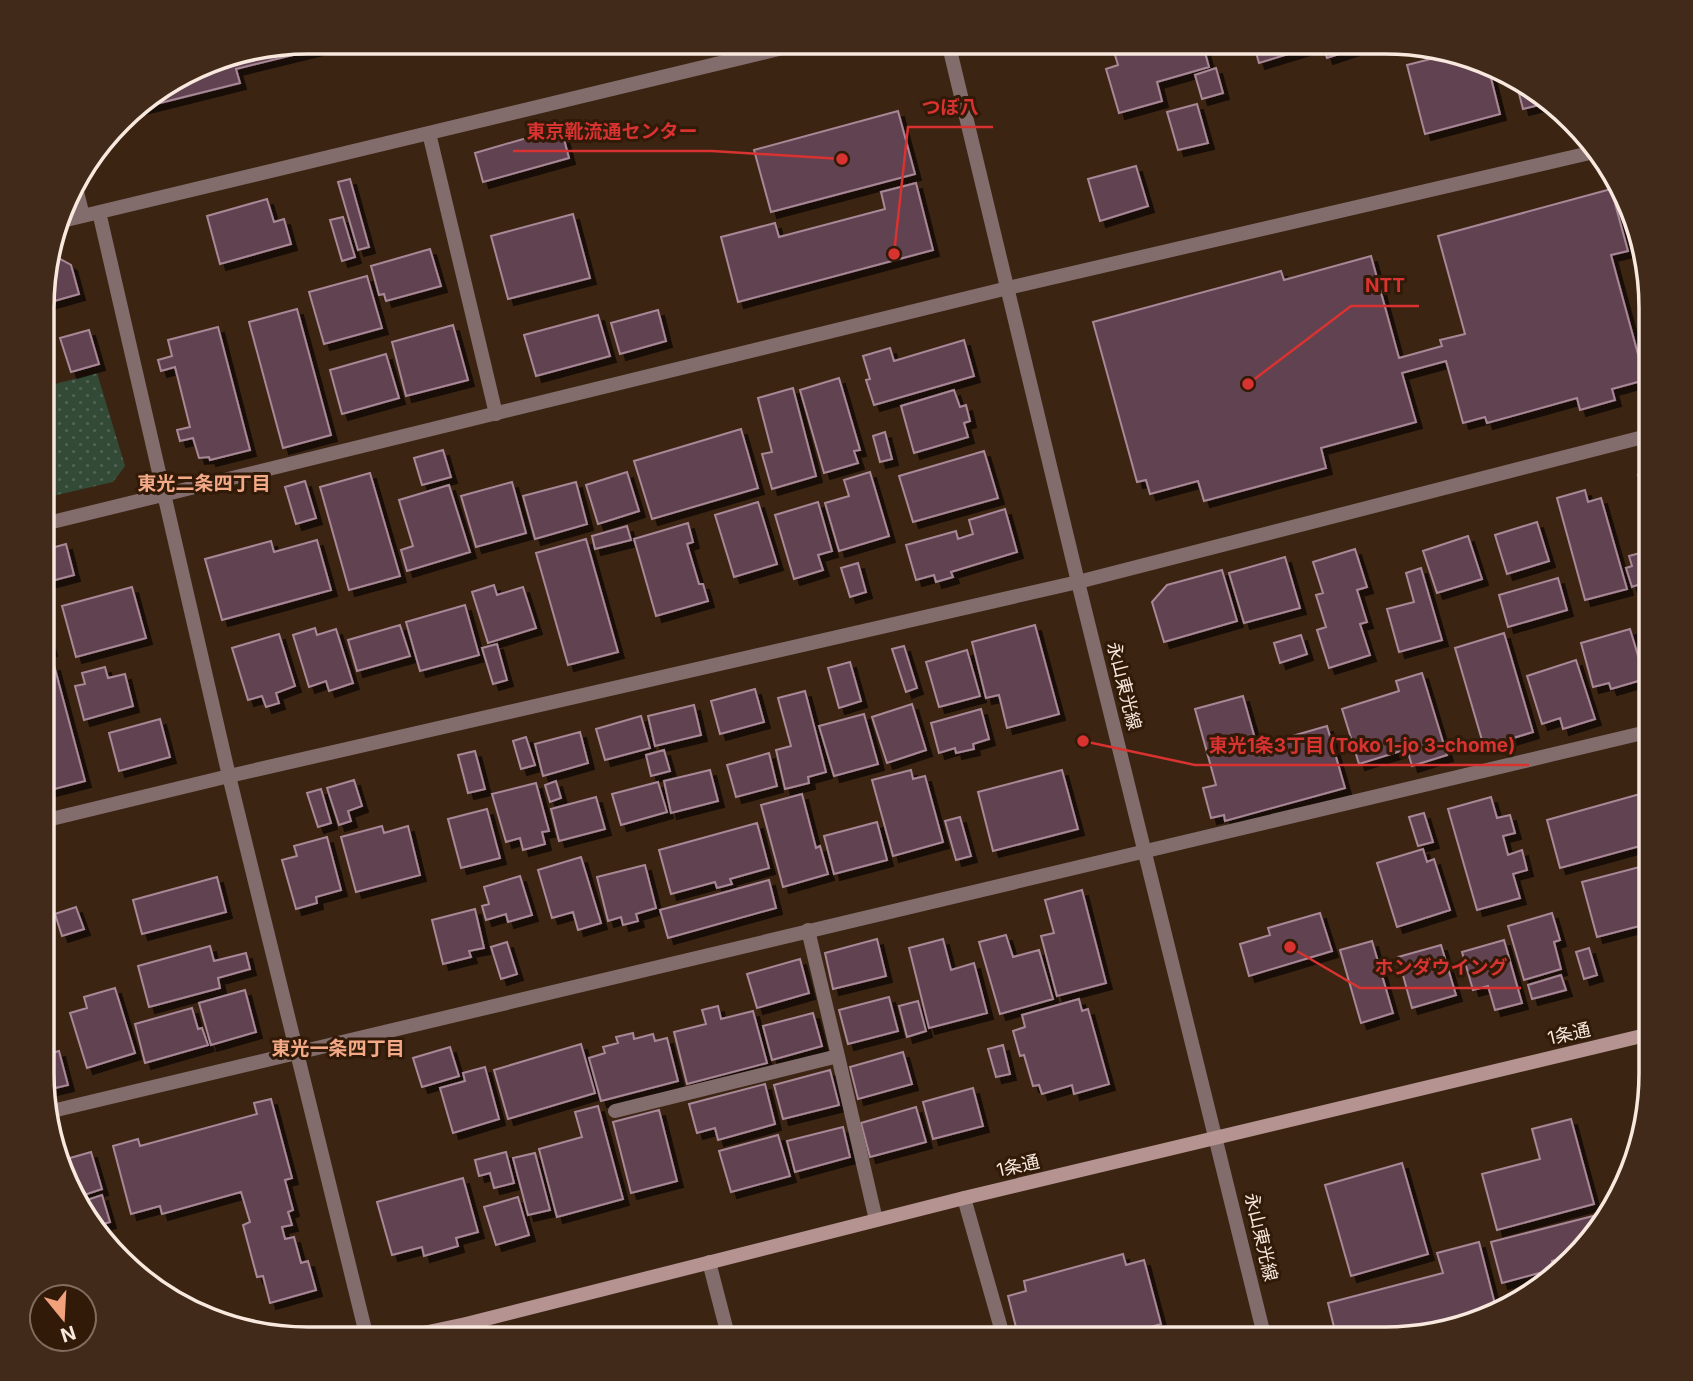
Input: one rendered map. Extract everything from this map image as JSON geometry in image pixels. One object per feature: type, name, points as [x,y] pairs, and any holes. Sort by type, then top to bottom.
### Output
[{"type":"main road","name":"1条通","points":[[482,1327],[709,1262],[876,1220],[1639,1037]]},
{"type":"street","points":[[71,219],[758,54]]},
{"type":"street","name":"永山東光線","points":[[951,54],[1262,1327]]},
{"type":"street","points":[[429,133],[496,414]]},
{"type":"street","points":[[54,522],[1008,288],[1586,154]]},
{"type":"street","points":[[79,199],[83,216]]},
{"type":"street","points":[[99,212],[229,776],[364,1327]]},
{"type":"street","points":[[54,818],[1078,582],[1639,438]]},
{"type":"street","points":[[57,1110],[1639,734]]},
{"type":"street","points":[[808,930],[876,1220]]},
{"type":"street","points":[[615,1111],[838,1056]]},
{"type":"street","points":[[964,1198],[1001,1327]]},
{"type":"street","points":[[709,1262],[726,1327]]},
{"type":"green space","points":[[97,373],[125,466],[113,482],[54,496],[54,384]]},
{"type":"building","points":[[1115,54],[1205,54],[1209,67],[1157,82],[1162,101],[1119,113],[1106,69],[1118,65]]},
{"type":"building","points":[[1256,54],[1288,54],[1259,63]]},
{"type":"building","points":[[293,55],[236,69],[240,83],[159,103],[196,80],[227,68],[259,59]]},
{"type":"building","points":[[1432,59],[1491,78],[1500,114],[1425,134],[1407,65]]},
{"type":"building","points":[[1216,68],[1223,93],[1202,99],[1195,75]]},
{"type":"building","points":[[1519,92],[1537,105],[1523,109]]},
{"type":"building","points":[[1197,104],[1208,143],[1178,150],[1167,112]]},
{"type":"building","points":[[898,111],[915,174],[771,212],[754,150]]},
{"type":"building","points":[[561,128],[569,158],[483,182],[475,153]]},
{"type":"building","points":[[1136,166],[1148,206],[1100,221],[1088,179]]},
{"type":"building","points":[[350,179],[369,247],[358,250],[338,182]]},
{"type":"building","points":[[916,183],[933,250],[738,302],[721,237],[775,223],[779,237],[885,209],[881,192]]},
{"type":"building","points":[[1609,189],[1628,251],[1611,255],[1639,358],[1639,382],[1612,389],[1615,400],[1580,410],[1577,398],[1487,423],[1485,417],[1463,423],[1446,361],[1402,373],[1416,422],[1321,448],[1326,468],[1204,501],[1198,481],[1150,494],[1146,480],[1137,482],[1093,322],[1281,271],[1284,280],[1371,256],[1399,358],[1442,346],[1440,340],[1465,334],[1438,236]]},
{"type":"building","points":[[267,199],[274,222],[284,219],[291,244],[220,264],[207,216]]},
{"type":"building","points":[[573,214],[590,278],[508,299],[491,236]]},
{"type":"building","points":[[343,217],[355,257],[342,261],[330,220]]},
{"type":"building","points":[[430,249],[441,286],[386,301],[384,294],[379,295],[371,266]]},
{"type":"building","points":[[59,258],[71,265],[79,294],[54,301]]},
{"type":"building","points":[[367,276],[382,328],[324,344],[309,292]]},
{"type":"building","points":[[297,309],[331,435],[283,448],[249,322]]},
{"type":"building","points":[[658,310],[666,341],[620,354],[611,323]]},
{"type":"building","points":[[598,315],[610,356],[536,376],[524,335]]},
{"type":"building","points":[[453,325],[468,380],[406,396],[392,342]]},
{"type":"building","points":[[218,327],[250,450],[210,460],[209,457],[199,458],[193,438],[180,441],[177,430],[190,427],[175,367],[161,371],[158,360],[172,356],[168,340]]},
{"type":"building","points":[[89,330],[99,364],[71,372],[60,338]]},
{"type":"building","points":[[964,340],[974,376],[874,405],[866,380],[870,379],[863,356],[890,348],[894,361]]},
{"type":"building","points":[[386,354],[399,398],[342,414],[330,370]]},
{"type":"building","points":[[839,378],[860,450],[854,451],[858,463],[824,473],[800,390]]},
{"type":"building","points":[[793,388],[816,476],[772,489],[762,454],[772,452],[758,398]]},
{"type":"building","points":[[954,390],[960,407],[966,405],[970,421],[964,423],[968,437],[914,453],[901,406]]},
{"type":"building","points":[[741,429],[758,488],[652,519],[634,461]]},
{"type":"building","points":[[885,432],[892,459],[880,462],[873,436]]},
{"type":"building","points":[[443,450],[451,477],[422,485],[414,458]]},
{"type":"building","points":[[984,451],[998,498],[913,522],[899,476]]},
{"type":"building","points":[[627,472],[639,511],[598,524],[586,485]]},
{"type":"building","points":[[870,472],[889,536],[839,551],[825,503],[849,496],[844,480]]},
{"type":"building","points":[[370,473],[400,576],[349,590],[320,487]]},
{"type":"building","points":[[305,481],[316,518],[296,524],[285,487]]},
{"type":"building","points":[[512,482],[526,533],[476,547],[461,496]]},
{"type":"building","points":[[576,482],[587,524],[535,539],[523,496]]},
{"type":"building","points":[[449,485],[470,552],[407,571],[401,550],[413,546],[399,500]]},
{"type":"building","points":[[1585,490],[1588,502],[1601,498],[1627,589],[1585,600],[1557,498]]},
{"type":"building","points":[[758,502],[777,564],[734,577],[715,515]]},
{"type":"building","points":[[818,502],[832,551],[818,555],[823,570],[794,579],[775,515]]},
{"type":"building","points":[[1005,509],[1017,552],[951,572],[953,577],[936,582],[934,575],[916,580],[906,545],[956,531],[958,539],[973,534],[969,520]]},
{"type":"building","points":[[1537,522],[1549,561],[1507,574],[1495,535]]},
{"type":"building","points":[[688,523],[693,542],[687,544],[699,584],[703,584],[708,601],[656,616],[634,539]]},
{"type":"building","points":[[627,526],[631,540],[595,549],[592,536]]},
{"type":"building","points":[[1468,536],[1482,579],[1437,593],[1423,551]]},
{"type":"building","points":[[586,539],[618,652],[568,665],[536,553]]},
{"type":"building","points":[[317,540],[331,590],[222,620],[205,559],[271,541],[274,552]]},
{"type":"building","points":[[66,544],[74,575],[54,580],[54,547]]},
{"type":"building","points":[[1355,549],[1367,587],[1357,590],[1367,622],[1360,624],[1370,655],[1329,668],[1317,630],[1326,627],[1316,595],[1323,593],[1313,562]]},
{"type":"building","points":[[1639,553],[1639,584],[1632,587],[1626,568],[1632,566],[1629,556]]},
{"type":"building","points":[[1285,557],[1300,608],[1244,623],[1229,573]]},
{"type":"building","points":[[858,563],[866,592],[850,597],[841,568]]},
{"type":"building","points":[[1421,568],[1442,640],[1399,652],[1387,609],[1414,602],[1406,573]]},
{"type":"building","points":[[1222,570],[1237,621],[1164,642],[1152,602],[1167,585]]},
{"type":"building","points":[[1558,578],[1567,610],[1508,627],[1499,595]]},
{"type":"building","points":[[494,585],[497,595],[523,587],[536,628],[488,643],[472,592]]},
{"type":"building","points":[[132,587],[146,638],[76,657],[62,606]]},
{"type":"building","points":[[465,605],[479,655],[420,671],[406,622]]},
{"type":"building","points":[[400,625],[410,656],[357,671],[348,640]]},
{"type":"building","points":[[1035,625],[1059,714],[1007,728],[999,695],[986,698],[972,642]]},
{"type":"building","points":[[315,628],[317,635],[336,629],[353,683],[329,691],[326,681],[309,687],[293,635]]},
{"type":"building","points":[[1630,629],[1639,659],[1639,681],[1611,689],[1609,683],[1593,687],[1581,643]]},
{"type":"building","points":[[1504,633],[1533,732],[1484,747],[1455,648]]},
{"type":"building","points":[[279,634],[295,686],[276,693],[279,703],[266,707],[262,696],[248,700],[232,648]]},
{"type":"building","points":[[1301,635],[1307,654],[1280,663],[1274,643]]},
{"type":"building","points":[[497,644],[507,680],[493,684],[482,648]]},
{"type":"building","points":[[904,646],[917,688],[906,692],[892,649]]},
{"type":"building","points":[[967,650],[980,696],[939,707],[926,662]]},
{"type":"building","points":[[1576,660],[1595,719],[1563,729],[1560,718],[1542,724],[1527,676]]},
{"type":"building","points":[[850,662],[861,701],[839,708],[828,668]]},
{"type":"building","points":[[54,665],[85,781],[54,789]]},
{"type":"building","points":[[105,667],[108,678],[125,674],[133,706],[84,720],[75,686],[85,684],[82,673]]},
{"type":"building","points":[[1422,673],[1447,755],[1412,766],[1407,749],[1359,764],[1342,709],[1399,691],[1396,681]]},
{"type":"building","points":[[755,689],[764,722],[720,734],[711,701]]},
{"type":"building","points":[[805,691],[826,772],[808,777],[809,783],[785,789],[776,750],[791,746],[778,698]]},
{"type":"building","points":[[1243,696],[1257,746],[1327,726],[1345,788],[1225,821],[1224,815],[1211,818],[1203,788],[1216,785],[1195,709]]},
{"type":"building","points":[[912,704],[926,750],[887,763],[872,717]]},
{"type":"building","points":[[694,705],[701,735],[655,746],[648,716]]},
{"type":"building","points":[[981,709],[989,739],[973,744],[974,749],[956,753],[955,748],[939,753],[931,723]]},
{"type":"building","points":[[864,714],[878,764],[834,776],[819,726]]},
{"type":"building","points":[[641,716],[650,748],[605,760],[596,729]]},
{"type":"building","points":[[160,719],[170,757],[119,771],[109,733]]},
{"type":"building","points":[[580,732],[588,763],[543,776],[535,744]]},
{"type":"building","points":[[526,737],[535,765],[521,769],[513,741]]},
{"type":"building","points":[[664,750],[670,771],[651,776],[646,755]]},
{"type":"building","points":[[475,751],[485,789],[468,793],[458,755]]},
{"type":"building","points":[[769,753],[777,786],[736,797],[727,765]]},
{"type":"building","points":[[710,770],[718,801],[671,813],[664,781]]},
{"type":"building","points":[[911,770],[913,779],[925,776],[943,842],[893,856],[872,780]]},
{"type":"building","points":[[1062,770],[1078,829],[993,851],[978,792]]},
{"type":"building","points":[[354,780],[362,806],[348,811],[351,821],[339,825],[327,788]]},
{"type":"building","points":[[556,781],[561,798],[550,802],[545,785]]},
{"type":"building","points":[[658,782],[667,812],[621,825],[612,794]]},
{"type":"building","points":[[536,783],[549,831],[542,832],[545,844],[523,850],[520,838],[506,842],[492,794]]},
{"type":"building","points":[[321,789],[331,823],[318,827],[307,793]]},
{"type":"building","points":[[802,794],[816,848],[820,846],[828,874],[783,887],[761,805]]},
{"type":"building","points":[[1639,794],[1639,846],[1560,868],[1547,820]]},
{"type":"building","points":[[596,797],[605,829],[559,841],[551,809]]},
{"type":"building","points":[[1491,797],[1497,818],[1510,815],[1515,833],[1503,836],[1508,855],[1522,850],[1527,870],[1513,874],[1520,898],[1477,910],[1448,809]]},
{"type":"building","points":[[487,809],[500,858],[461,868],[448,819]]},
{"type":"building","points":[[1424,813],[1433,842],[1418,846],[1409,817]]},
{"type":"building","points":[[960,817],[971,856],[956,860],[945,821]]},
{"type":"building","points":[[877,822],[887,860],[834,874],[824,836]]},
{"type":"building","points":[[757,823],[769,868],[730,879],[732,884],[717,888],[715,882],[671,894],[659,850]]},
{"type":"building","points":[[382,826],[384,833],[408,826],[420,875],[356,892],[341,837]]},
{"type":"building","points":[[327,837],[341,890],[316,897],[317,903],[296,909],[282,860],[297,856],[294,846]]},
{"type":"building","points":[[1423,849],[1427,862],[1434,859],[1450,910],[1397,927],[1377,863]]},
{"type":"building","points":[[581,857],[601,923],[578,930],[573,912],[552,918],[538,870]]},
{"type":"building","points":[[645,865],[656,908],[636,914],[638,921],[623,925],[621,917],[608,921],[597,877]]},
{"type":"building","points":[[1639,867],[1639,926],[1597,937],[1582,882]]},
{"type":"building","points":[[520,876],[532,915],[508,922],[506,914],[486,920],[482,906],[489,904],[484,887]]},
{"type":"building","points":[[217,877],[226,912],[142,934],[133,900]]},
{"type":"building","points":[[769,880],[776,908],[668,938],[660,910]]},
{"type":"building","points":[[1082,890],[1106,983],[1057,996],[1041,936],[1054,933],[1045,900]]},
{"type":"building","points":[[76,907],[84,929],[62,936],[55,914]]},
{"type":"building","points":[[475,909],[484,948],[469,951],[471,957],[443,964],[432,920]]},
{"type":"building","points":[[1320,913],[1332,951],[1249,976],[1240,944],[1270,935],[1268,928]]},
{"type":"building","points":[[1552,913],[1560,940],[1554,942],[1561,969],[1524,980],[1508,926]]},
{"type":"building","points":[[1006,935],[1013,957],[1039,950],[1053,999],[1000,1014],[979,942]]},
{"type":"building","points":[[877,939],[886,976],[833,989],[825,953]]},
{"type":"building","points":[[943,939],[951,970],[974,963],[987,1013],[929,1028],[909,948]]},
{"type":"building","points":[[1504,940],[1522,1003],[1495,1010],[1488,986],[1473,990],[1462,952]]},
{"type":"building","points":[[1372,941],[1393,1013],[1361,1023],[1340,950]]},
{"type":"building","points":[[507,942],[517,974],[501,979],[491,947]]},
{"type":"building","points":[[1441,945],[1456,995],[1412,1008],[1398,957]]},
{"type":"building","points":[[210,946],[214,961],[246,953],[250,969],[218,978],[220,988],[149,1007],[138,966]]},
{"type":"building","points":[[1589,948],[1597,975],[1584,979],[1576,952]]},
{"type":"building","points":[[800,959],[809,993],[757,1008],[747,974]]},
{"type":"building","points":[[1561,975],[1566,990],[1532,999],[1528,985]]},
{"type":"building","points":[[115,988],[135,1053],[87,1068],[70,1013],[87,1008],[84,997]]},
{"type":"building","points":[[245,990],[256,1032],[211,1045],[199,1003]]},
{"type":"building","points":[[889,997],[898,1031],[848,1044],[839,1010]]},
{"type":"building","points":[[1079,999],[1082,1011],[1088,1009],[1109,1084],[1074,1094],[1072,1085],[1042,1094],[1039,1085],[1033,1086],[1024,1055],[1020,1056],[1013,1031],[1025,1027],[1022,1015]]},
{"type":"building","points":[[918,1001],[926,1031],[907,1037],[899,1006]]},
{"type":"building","points":[[718,1006],[721,1019],[753,1011],[767,1063],[687,1084],[674,1032],[706,1024],[702,1010]]},
{"type":"building","points":[[192,1008],[198,1029],[202,1028],[208,1045],[145,1063],[135,1024]]},
{"type":"building","points":[[813,1013],[822,1046],[772,1060],[763,1026]]},
{"type":"building","points":[[633,1033],[634,1039],[653,1034],[655,1041],[667,1038],[678,1081],[601,1101],[589,1058],[605,1053],[603,1047],[618,1043],[616,1037]]},
{"type":"building","points":[[581,1044],[595,1093],[508,1119],[494,1070]]},
{"type":"building","points":[[1003,1045],[1010,1074],[996,1077],[988,1049]]},
{"type":"building","points":[[450,1047],[459,1076],[422,1087],[413,1058]]},
{"type":"building","points":[[59,1051],[68,1085],[55,1088],[54,1072],[54,1052]]},
{"type":"building","points":[[903,1052],[912,1084],[858,1099],[850,1067]]},
{"type":"building","points":[[485,1067],[499,1119],[453,1133],[440,1088],[465,1081],[463,1073]]},
{"type":"building","points":[[830,1070],[839,1105],[783,1119],[774,1085]]},
{"type":"building","points":[[765,1084],[775,1124],[718,1140],[715,1128],[697,1133],[689,1104]]},
{"type":"building","points":[[973,1088],[983,1126],[933,1139],[923,1102]]},
{"type":"building","points":[[271,1099],[292,1178],[285,1180],[293,1210],[288,1212],[292,1225],[282,1227],[285,1239],[294,1237],[301,1263],[308,1261],[316,1290],[270,1303],[263,1276],[257,1277],[243,1225],[250,1222],[241,1192],[162,1214],[160,1206],[131,1214],[113,1146],[138,1139],[140,1146],[257,1114],[254,1103]]},
{"type":"building","points":[[598,1106],[623,1199],[557,1217],[539,1149],[582,1137],[575,1112]]},
{"type":"building","points":[[916,1107],[926,1142],[870,1157],[861,1123]]},
{"type":"building","points":[[659,1110],[677,1181],[631,1193],[613,1122]]},
{"type":"building","points":[[1571,1119],[1594,1204],[1497,1230],[1482,1174],[1540,1159],[1532,1129]]},
{"type":"building","points":[[843,1127],[850,1157],[795,1172],[787,1141]]},
{"type":"building","points":[[778,1135],[790,1176],[731,1192],[719,1151]]},
{"type":"building","points":[[91,1152],[102,1189],[85,1195],[70,1158]]},
{"type":"building","points":[[506,1152],[514,1183],[494,1188],[490,1173],[479,1176],[475,1160]]},
{"type":"building","points":[[535,1153],[550,1210],[528,1215],[513,1158]]},
{"type":"building","points":[[1402,1163],[1428,1254],[1351,1276],[1325,1185]]},
{"type":"building","points":[[463,1178],[478,1232],[456,1238],[458,1246],[424,1256],[422,1247],[392,1255],[377,1202]]},
{"type":"building","points":[[102,1195],[110,1222],[104,1224],[88,1200]]},
{"type":"building","points":[[518,1197],[529,1235],[496,1245],[484,1207]]},
{"type":"building","points":[[1595,1216],[1576,1240],[1541,1273],[1502,1283],[1491,1242]]},
{"type":"building","points":[[1479,1242],[1494,1302],[1450,1318],[1417,1325],[1334,1327],[1328,1303],[1443,1273],[1437,1253]]},
{"type":"building","points":[[1123,1254],[1126,1265],[1144,1260],[1161,1324],[1151,1327],[1016,1327],[1008,1296],[1026,1291],[1024,1281]]},
{"type":"place","name":"東京靴流通センター","points":[[842,159]]},
{"type":"place","name":"つぼ八","points":[[894,254]]},
{"type":"place","name":"NTT","points":[[1248,384]]},
{"type":"place","name":"東光1条3丁目 (Toko 1-jo 3-chome)","points":[[1083,741]]},
{"type":"place","name":"ホンダウイング","points":[[1290,947]]},
{"type":"district","name":"東光二条四丁目","points":[[204,483]]},
{"type":"district","name":"東光一条四丁目","points":[[338,1048]]}]
